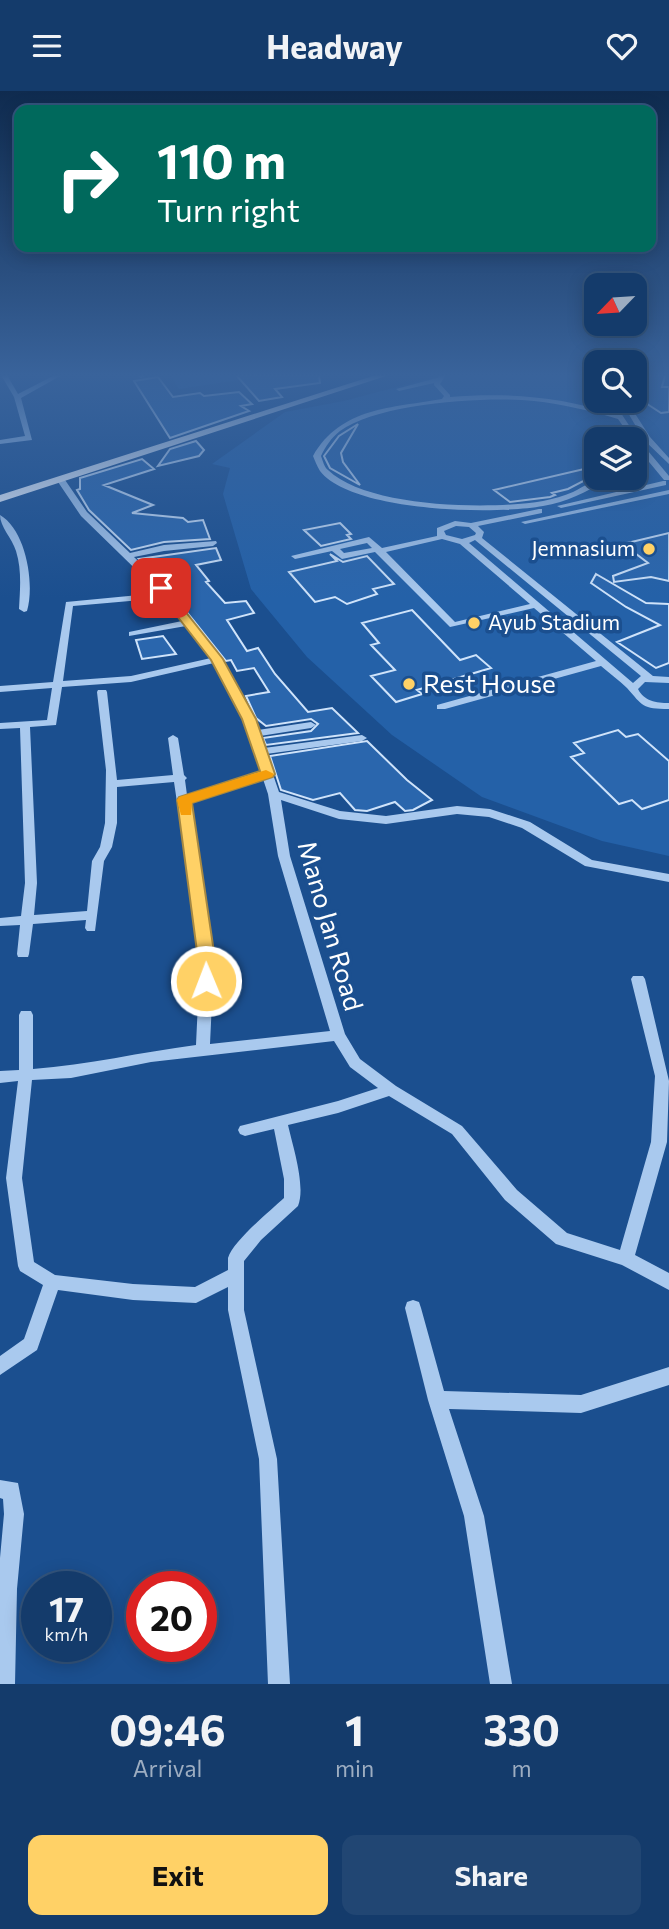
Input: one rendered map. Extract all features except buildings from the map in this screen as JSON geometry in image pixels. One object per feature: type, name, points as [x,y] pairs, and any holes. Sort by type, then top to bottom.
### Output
[{"type":"main road","points":[[0,499],[152,449]]},
{"type":"street","points":[[319,449],[317,456],[323,470],[342,483],[375,497],[405,502],[467,507],[540,504],[565,498],[584,488]]},
{"type":"street","points":[[657,449],[669,462]]},
{"type":"street","points":[[647,458],[667,484]]},
{"type":"street","name":"Mano Jan Road","points":[[60,479],[84,514],[166,595],[217,659],[249,719],[274,794],[284,856],[338,1035],[355,1063],[391,1090],[457,1131],[511,1195],[562,1239],[626,1259],[669,1282]]},
{"type":"street","points":[[442,537],[440,530],[448,525],[471,526],[667,484]]},
{"type":"street","points":[[463,542],[479,535],[667,484]]},
{"type":"street","points":[[405,502],[434,512],[448,525]]},
{"type":"street","points":[[448,525],[453,512],[467,507]]},
{"type":"street","points":[[0,517],[12,533],[26,567],[24,609]]},
{"type":"street","points":[[471,526],[649,678]]},
{"type":"street","points":[[378,550],[442,537],[463,542],[633,688],[638,697],[644,701],[669,706]]},
{"type":"street","points":[[295,556],[369,541],[453,625],[536,605]]},
{"type":"street","points":[[128,556],[213,543]]},
{"type":"street","points":[[0,726],[52,723],[55,685],[69,604],[166,595]]},
{"type":"street","points":[[132,634],[186,623]]},
{"type":"street","points":[[0,689],[131,679],[217,659]]},
{"type":"street","points":[[441,707],[603,662]]},
{"type":"street","points":[[633,688],[638,681],[649,678],[669,680]]},
{"type":"street","points":[[0,922],[92,921],[98,861],[106,847],[111,823],[111,784],[102,692]]},
{"type":"street","points":[[23,954],[31,883],[25,725]]},
{"type":"street","points":[[254,734],[311,725]]},
{"type":"street","points":[[173,738],[207,959],[203,1049]]},
{"type":"street","points":[[260,752],[362,738]]},
{"type":"street","points":[[184,800],[268,774]]},
{"type":"street","points":[[111,784],[181,778]]},
{"type":"street","points":[[274,794],[339,815],[374,819],[386,820],[457,810],[490,813],[526,825],[589,863],[669,878]]},
{"type":"street","points":[[626,1259],[659,1142],[662,1076],[638,979]]},
{"type":"street","points":[[26,1015],[26,1074],[14,1178],[26,1266],[52,1282],[196,1295],[236,1274]]},
{"type":"street","points":[[0,1077],[71,1072],[151,1056],[338,1035]]},
{"type":"street","points":[[245,1130],[391,1090]]},
{"type":"street","points":[[279,1684],[268,1459],[236,1310],[236,1259],[255,1234],[292,1201],[292,1179],[280,1122]]},
{"type":"street","points":[[0,1366],[31,1344],[52,1282]]},
{"type":"street","points":[[413,1308],[437,1399],[474,1516],[501,1684]]},
{"type":"street","points":[[437,1399],[581,1404],[669,1376]]},
{"type":"street","points":[[0,1489],[11,1490],[14,1514],[7,1589],[4,1684]]},
{"type":"shaded area","name":"Ayub Stadium","points":[[233,449],[584,449],[584,490],[647,490],[647,449],[669,449],[669,856],[602,841],[482,797],[392,735],[307,657],[251,589],[223,494],[230,468],[212,464]]},
{"type":"slow traffic","points":[[186,811],[184,800],[266,774]]},
{"type":"place","name":"Jemnasium","points":[[649,549]]},
{"type":"place","name":"Ayub Stadium","points":[[474,623]]},
{"type":"place","name":"Rest House","points":[[409,684]]},
{"type":"route","points":[[161,588],[217,659],[249,719],[268,774],[184,800],[207,959],[206,981]]}]
